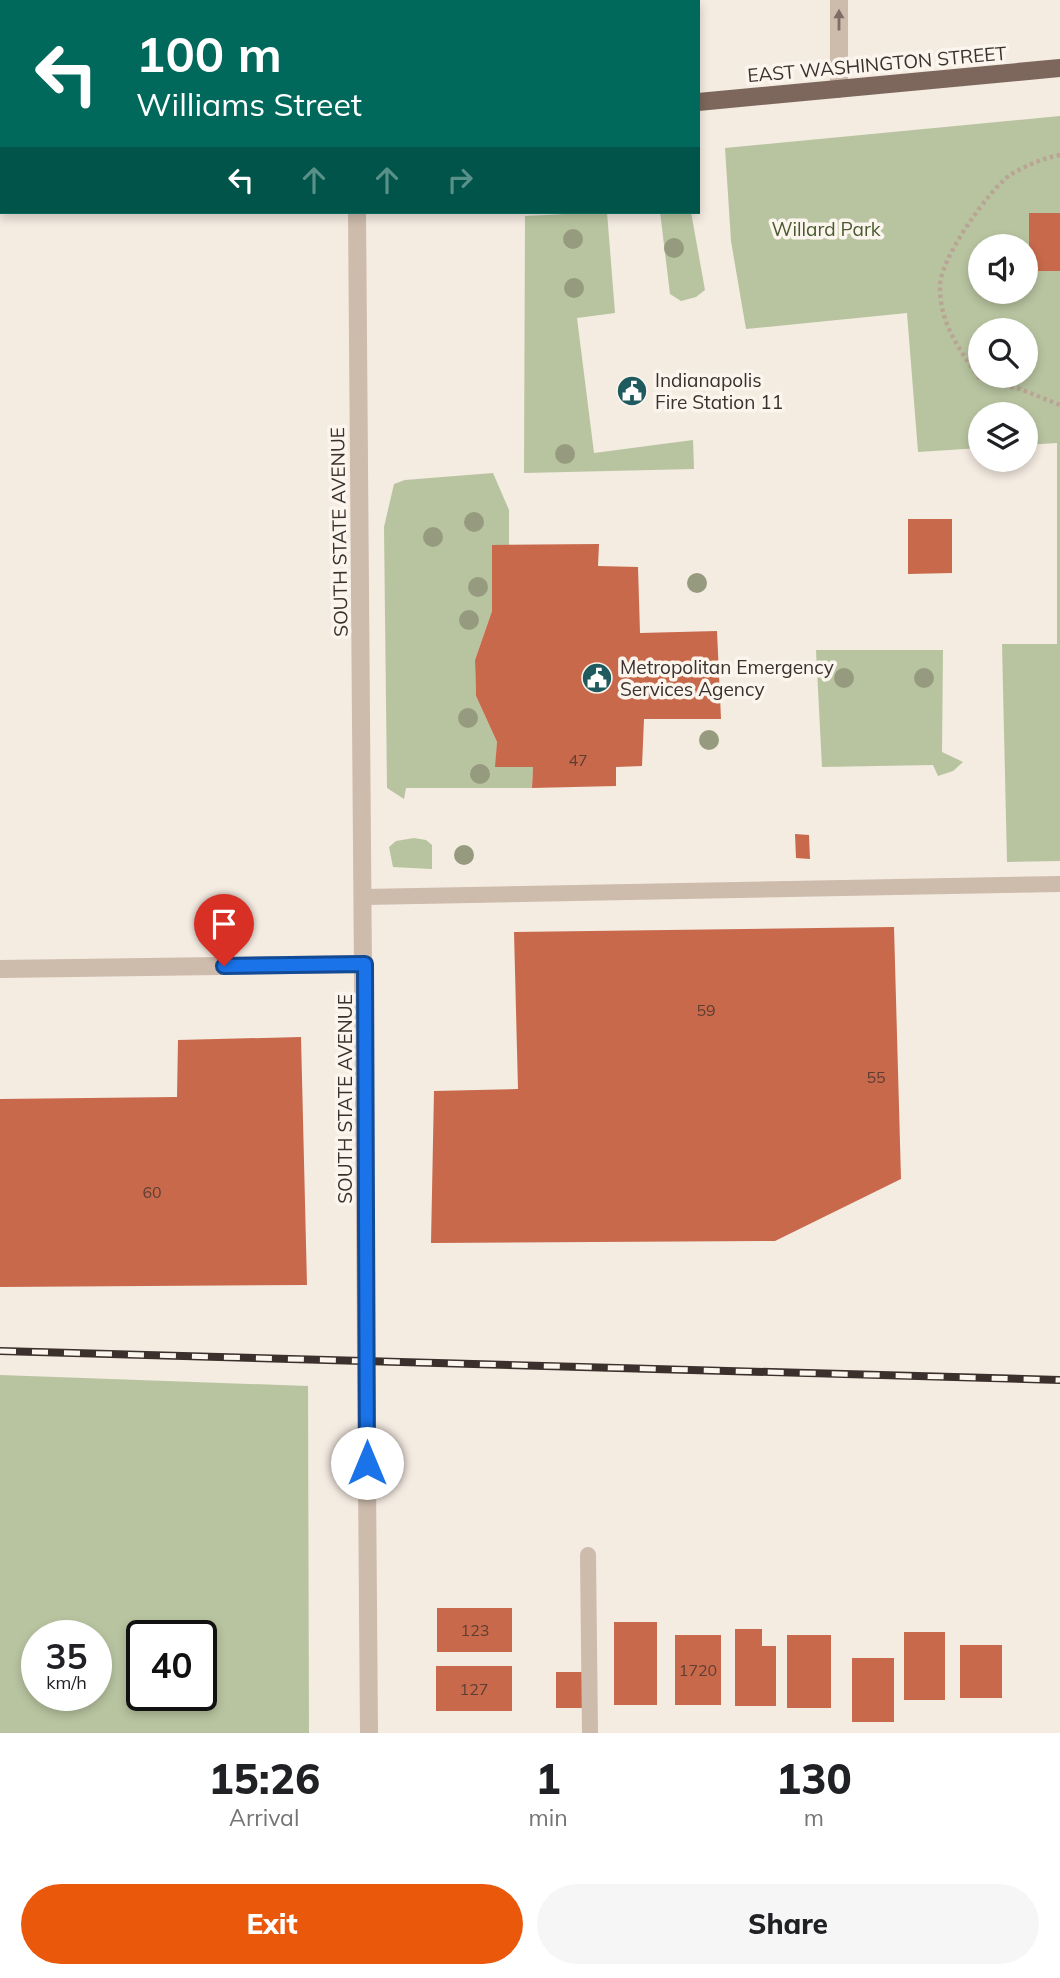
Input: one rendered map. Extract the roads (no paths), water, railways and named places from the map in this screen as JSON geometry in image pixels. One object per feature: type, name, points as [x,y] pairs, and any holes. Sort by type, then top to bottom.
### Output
[{"type":"main road","name":"EAST WASHINGTON STREET","points":[[700,102],[1060,68]]},
{"type":"street","points":[[839,0],[839,89]]},
{"type":"street","name":"SOUTH STATE AVENUE","points":[[357,214],[369,1733]]},
{"type":"street","points":[[0,969],[365,964]]},
{"type":"lane","points":[[364,897],[1060,884]]},
{"type":"lane","points":[[588,1555],[590,1733]]},
{"type":"railway","points":[[0,1351],[1060,1380]]},
{"type":"place","name":"Indianapolis Fire Station 11","points":[[632,391]]},
{"type":"place","name":"Metropolitan Emergency Services Agency","points":[[597,678]]},
{"type":"park label","name":"Willard Park","points":[[826,229]]}]
